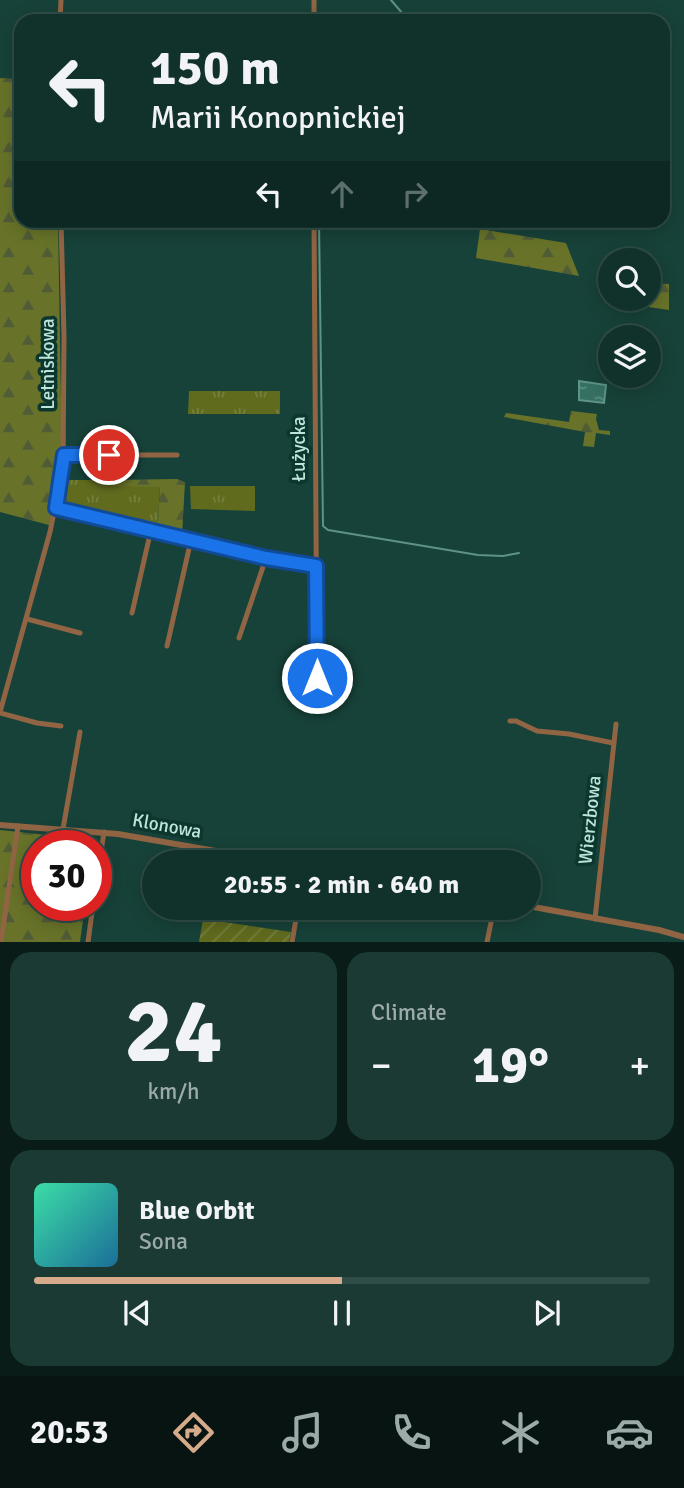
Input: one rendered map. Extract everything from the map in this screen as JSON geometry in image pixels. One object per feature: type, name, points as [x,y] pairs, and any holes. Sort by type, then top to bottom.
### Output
[{"type":"street","name":"Letniskowa","points":[[0,713],[56,508],[64,455],[61,228]]},
{"type":"street","name":"Łużycka","points":[[314,228],[317,678]]},
{"type":"street","points":[[64,455],[177,455]]},
{"type":"street","points":[[56,508],[266,558],[316,566]]},
{"type":"street","points":[[132,613],[151,530]]},
{"type":"street","points":[[167,646],[191,540]]},
{"type":"street","points":[[239,638],[266,558]]},
{"type":"street","points":[[27,619],[80,633]]},
{"type":"street","points":[[0,713],[61,726]]},
{"type":"street","points":[[509,721],[537,731],[613,743]]},
{"type":"street","name":"Wierzbowa","points":[[595,919],[616,724]]},
{"type":"street","points":[[63,829],[80,732]]},
{"type":"street","name":"Klonowa","points":[[0,825],[77,830]]},
{"type":"street","points":[[1,942],[18,826]]},
{"type":"street","name":"Klonowa","points":[[112,833],[209,850]]},
{"type":"street","points":[[541,909],[671,932],[684,937]]},
{"type":"street","points":[[292,942],[296,920]]},
{"type":"street","points":[[488,942],[492,920]]},
{"type":"street","points":[[88,942],[91,921]]},
{"type":"street","points":[[671,932],[684,931]]},
{"type":"green space","points":[[0,78],[14,79],[14,228],[58,228],[62,463],[49,525],[0,512]]},
{"type":"green space","points":[[480,229],[566,243],[579,276],[476,258]]},
{"type":"green space","points":[[661,284],[669,284],[669,310],[661,309]]},
{"type":"green space","points":[[189,391],[280,391],[280,414],[188,414]]},
{"type":"green space","points":[[571,411],[597,414],[599,430],[610,431],[610,435],[596,433],[594,447],[583,446],[585,432],[504,417],[506,413],[569,422]]},
{"type":"green space","points":[[177,479],[185,482],[182,535],[113,520],[115,513],[158,522],[160,487],[114,486],[114,480]]},
{"type":"green space","points":[[64,480],[114,480],[114,486],[160,486],[158,523],[115,513],[113,520],[58,507]]},
{"type":"green space","points":[[190,486],[255,486],[255,511],[191,509]]},
{"type":"green space","points":[[0,830],[21,832],[21,921],[83,921],[80,942],[0,942]]},
{"type":"green space","points":[[203,920],[291,932],[289,942],[199,942]]},
{"type":"water","points":[[579,381],[598,384],[598,388],[606,388],[604,403],[579,400]]},
{"type":"waterway","points":[[391,0],[403,14]]},
{"type":"waterway","points":[[319,228],[323,526],[328,530],[478,555],[503,556],[519,553]]},
{"type":"route","points":[[109,455],[64,455],[56,508],[266,558],[316,566],[317,678]]}]
